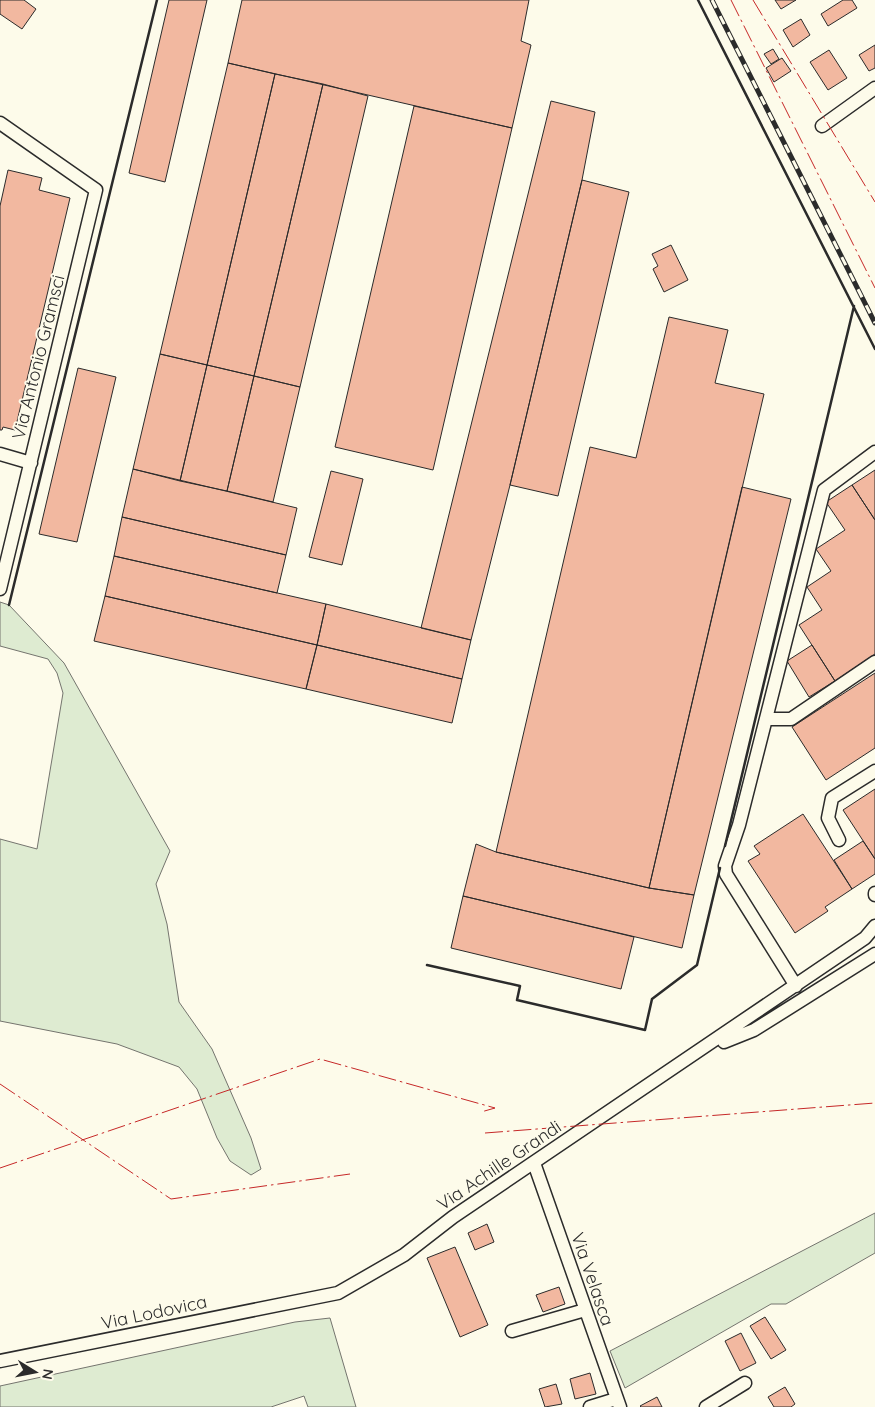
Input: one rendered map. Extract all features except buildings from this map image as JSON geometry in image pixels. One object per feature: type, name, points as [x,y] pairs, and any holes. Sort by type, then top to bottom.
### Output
[{"type":"street","points":[[822,126],[875,88]]},
{"type":"street","name":"Via Antonio Gramsci","points":[[0,123],[96,190],[0,589]]},
{"type":"street","points":[[796,986],[726,874],[725,866],[739,825],[824,490],[875,452]]},
{"type":"street","points":[[0,454],[31,462]]},
{"type":"street","points":[[766,719],[791,719],[875,662]]},
{"type":"street","points":[[839,840],[828,818],[832,798],[875,771]]},
{"type":"street","name":"Via Achille Grandi","points":[[316,1297],[338,1293],[404,1255],[453,1216],[699,1053],[865,938],[875,926]]},
{"type":"street","name":"Via Achille Grandi","points":[[699,1053],[754,1030],[875,954]]},
{"type":"street","name":"Via Velasca","points":[[534,1163],[618,1403]]},
{"type":"street","name":"Via Lodovica","points":[[0,1361],[316,1297]]},
{"type":"street","points":[[512,1331],[585,1310]]},
{"type":"street","points":[[706,1407],[745,1383]]},
{"type":"street","points":[[590,1407],[618,1403]]},
{"type":"green space","points":[[0,602],[9,605],[64,663],[170,851],[156,884],[167,924],[179,1002],[212,1049],[251,1138],[261,1169],[251,1175],[230,1161],[217,1138],[197,1089],[179,1067],[117,1044],[0,1021],[0,839],[37,849],[63,693],[57,673],[48,659],[0,646]]},
{"type":"green space","points":[[875,1213],[875,1253],[786,1304],[771,1304],[625,1388],[610,1351]]},
{"type":"green space","points":[[330,1318],[356,1407],[308,1407],[304,1396],[271,1407],[0,1407],[0,1386],[295,1322]]},
{"type":"railway","points":[[712,0],[875,323]]},
{"type":"wall","points":[[9,605],[157,0]]},
{"type":"wall","points":[[698,0],[875,349]]},
{"type":"wall","points":[[725,846],[854,306]]},
{"type":"wall","points":[[427,965],[520,986],[517,1000],[645,1030],[652,999],[697,965],[720,868]]},
{"type":"power","points":[[731,0],[875,288]]},
{"type":"power","points":[[753,0],[875,202]]},
{"type":"power","points":[[0,1168],[320,1059],[495,1108],[481,1112]]},
{"type":"power","points":[[0,1084],[171,1199],[350,1174]]},
{"type":"power","points":[[485,1133],[875,1103]]}]
